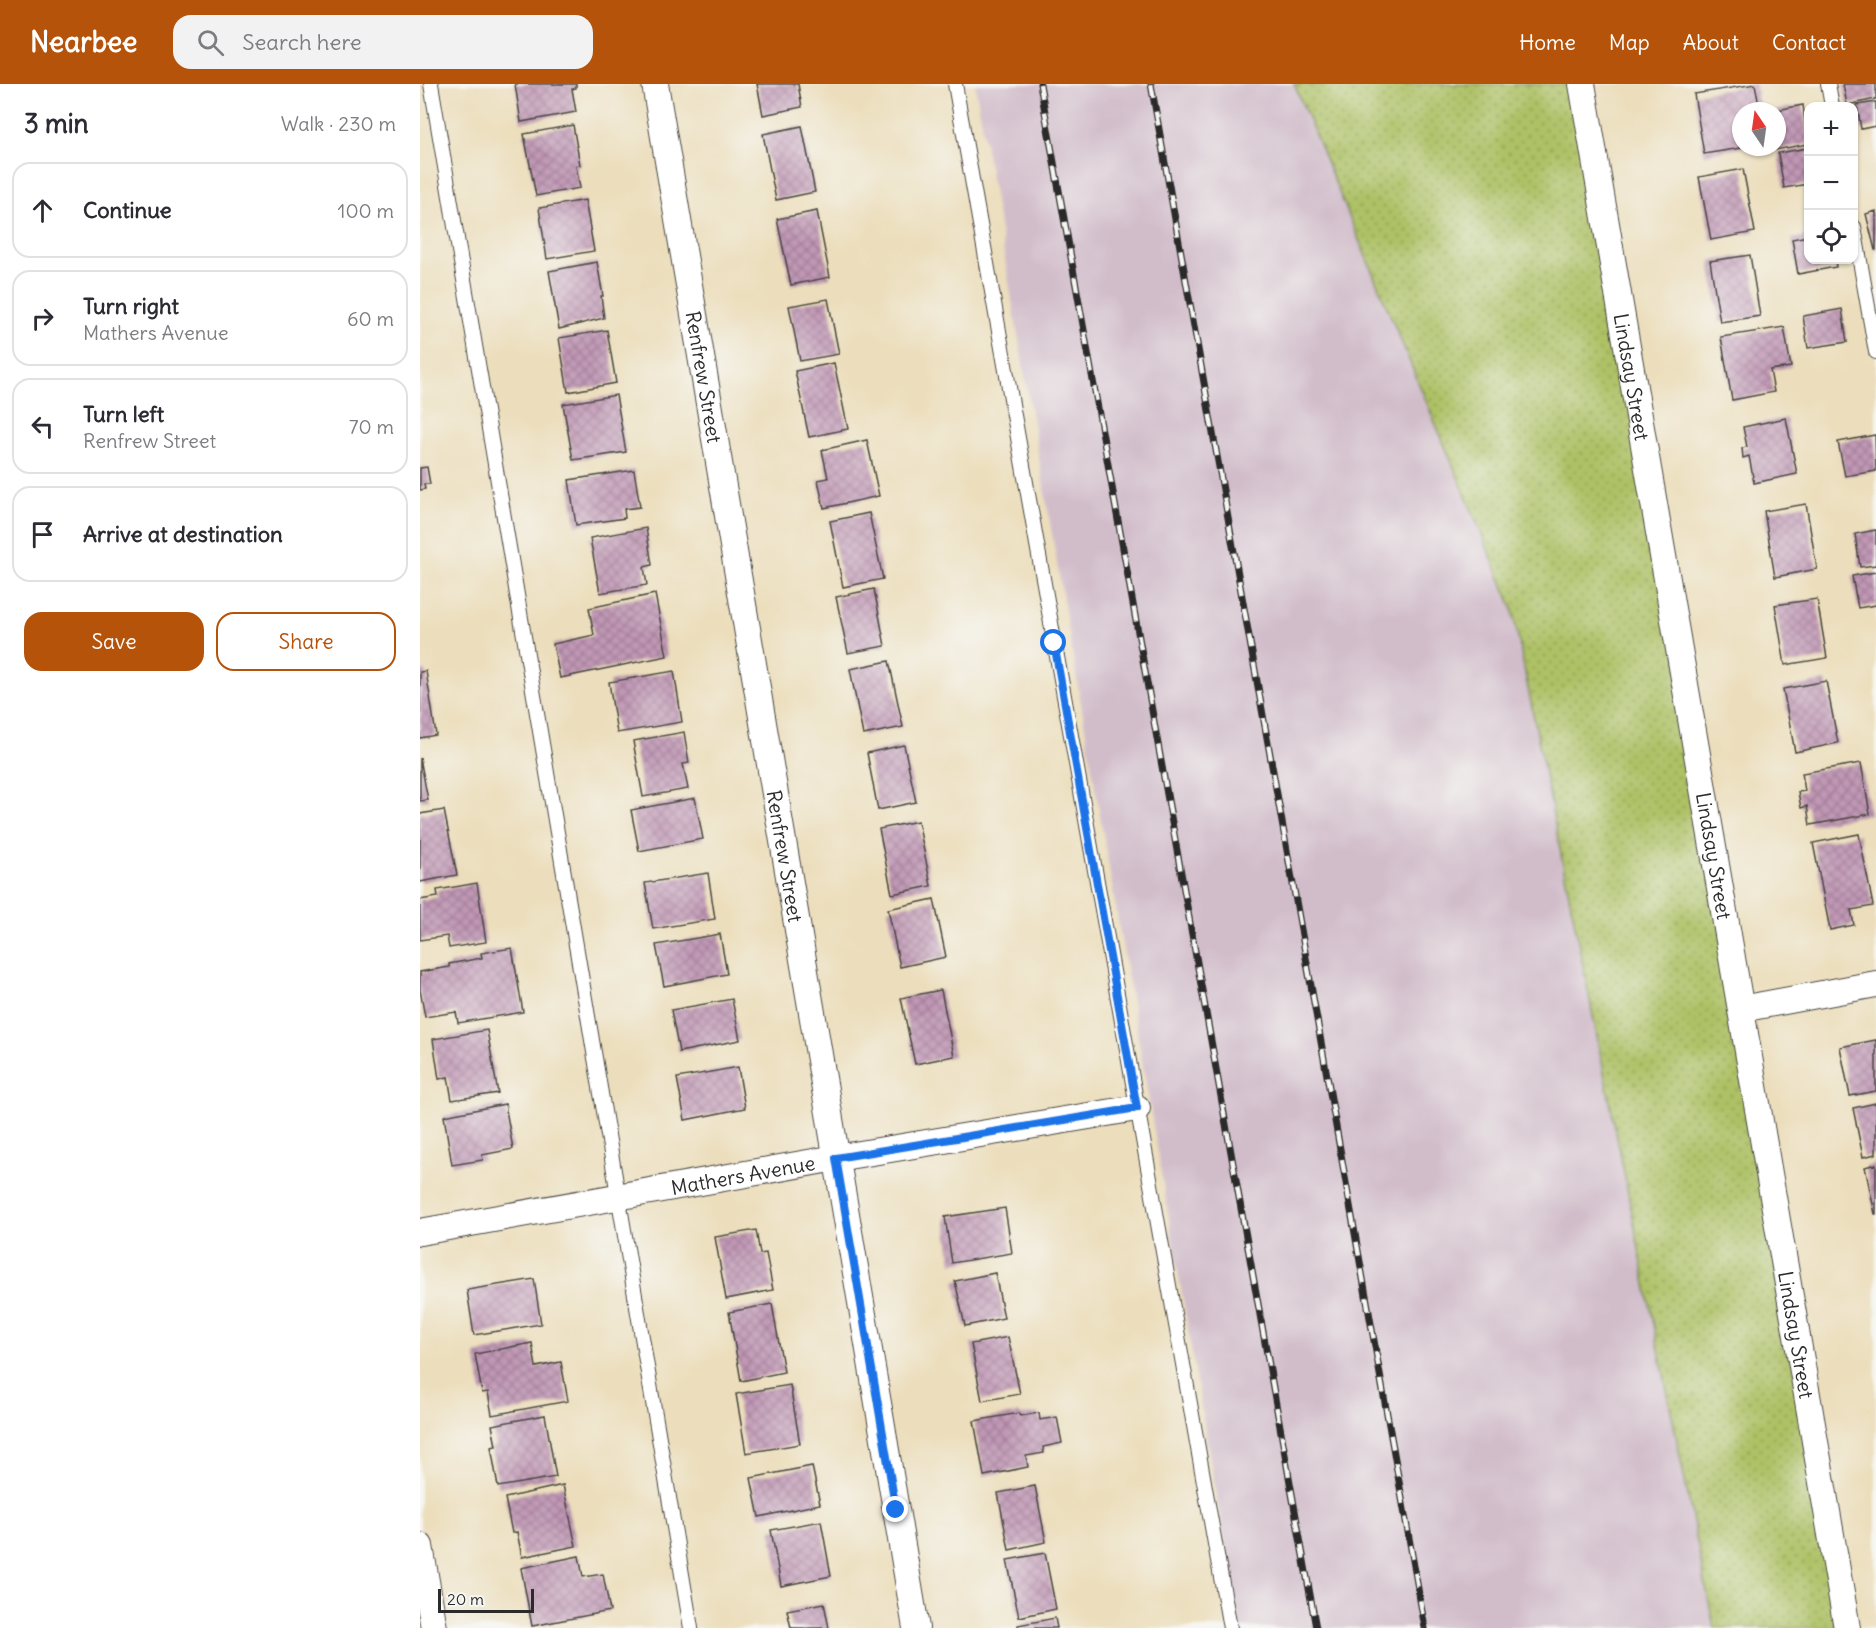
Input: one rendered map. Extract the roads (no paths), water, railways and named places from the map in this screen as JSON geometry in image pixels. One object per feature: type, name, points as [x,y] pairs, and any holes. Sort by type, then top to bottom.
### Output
[{"type":"street","name":"Renfrew Street","points":[[655,84],[916,1628]]},
{"type":"street","name":"Lindsay Street","points":[[1582,84],[1847,1628]]},
{"type":"street","points":[[1741,1009],[1876,984]]},
{"type":"street","name":"Mathers Avenue","points":[[420,1232],[836,1158],[1137,1108]]},
{"type":"street","points":[[420,1546],[434,1628]]},
{"type":"lane","points":[[431,84],[691,1628]]},
{"type":"lane","points":[[955,84],[1230,1628]]},
{"type":"lane","points":[[1828,84],[1831,102]]},
{"type":"lane","points":[[1858,250],[1876,352]]},
{"type":"railway","points":[[1040,84],[1316,1628]]},
{"type":"railway","points":[[1151,84],[1425,1628]]}]
